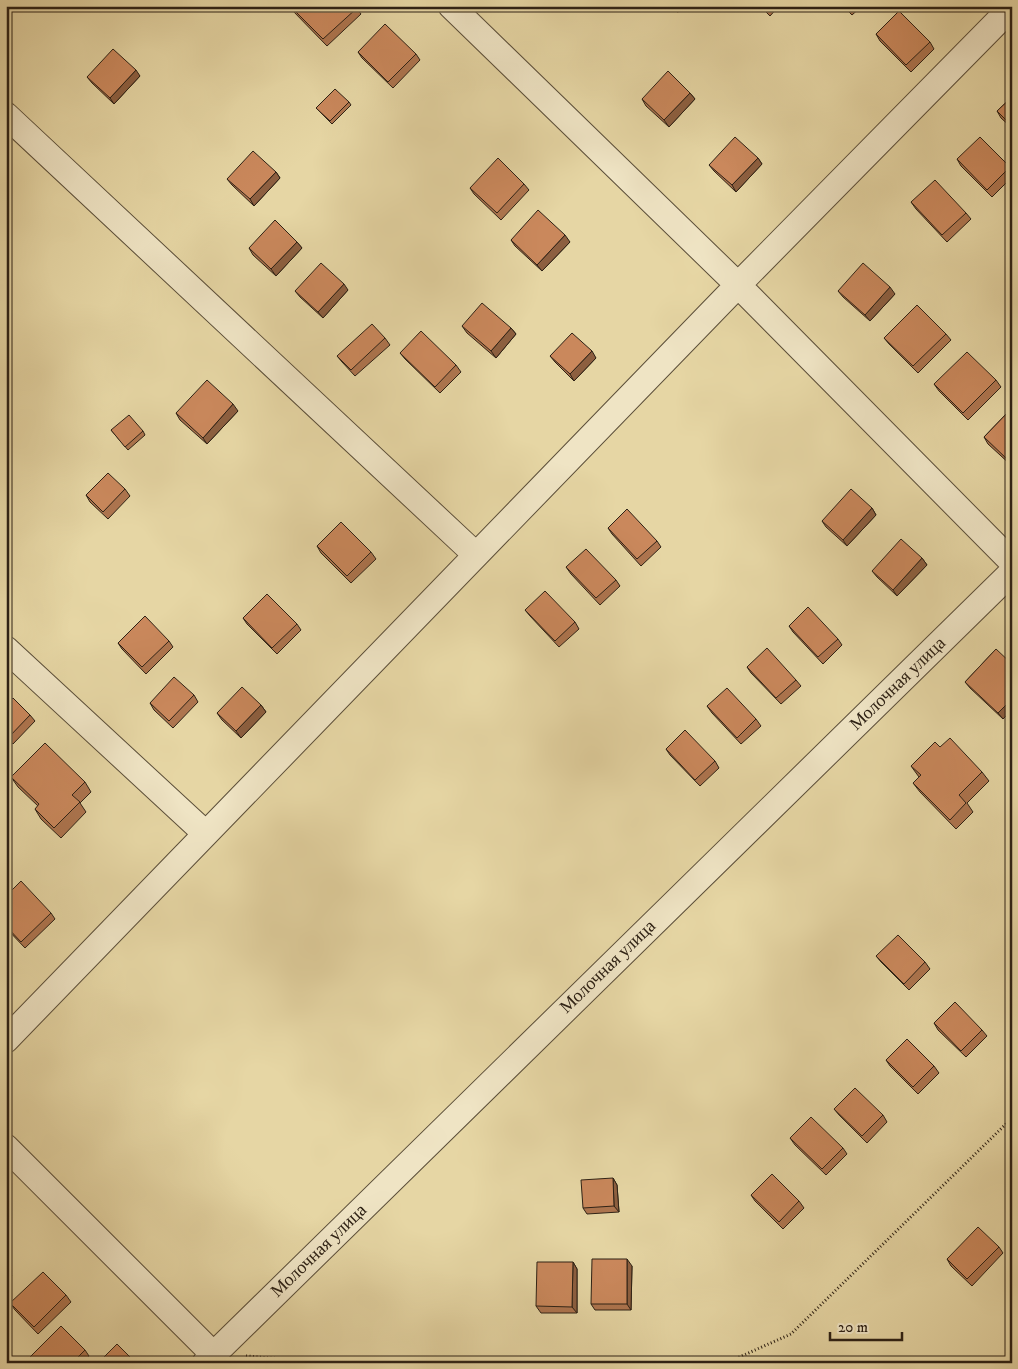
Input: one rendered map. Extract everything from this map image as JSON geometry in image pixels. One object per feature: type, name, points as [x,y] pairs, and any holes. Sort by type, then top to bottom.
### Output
[{"type":"street","points":[[451,6],[738,285],[1012,562]]},
{"type":"street","points":[[6,1040],[475,554],[1012,7]]},
{"type":"street","points":[[6,115],[475,554]]},
{"type":"street","name":"Молочная улица","points":[[209,1358],[1012,572]]},
{"type":"street","points":[[6,649],[205,833]]},
{"type":"street","points":[[6,1147],[209,1358]]},
{"type":"path","points":[[726,1363],[791,1334],[1012,1118]]},
{"type":"path","points":[[209,1358],[333,1363]]},
{"type":"building","points":[[290,6],[355,6],[357,8],[323,39]]},
{"type":"building","points":[[899,11],[930,42],[906,65],[876,34]]},
{"type":"building","points":[[385,24],[416,54],[388,82],[358,52]]},
{"type":"building","points":[[113,49],[136,70],[110,98],[87,77]]},
{"type":"building","points":[[668,71],[690,93],[664,120],[642,99]]},
{"type":"building","points":[[335,89],[349,102],[330,121],[316,108]]},
{"type":"building","points":[[1012,97],[1012,126],[997,111]]},
{"type":"building","points":[[735,137],[758,158],[732,185],[709,165]]},
{"type":"building","points":[[980,137],[1010,167],[987,190],[957,159]]},
{"type":"building","points":[[253,151],[276,172],[250,199],[227,179]]},
{"type":"building","points":[[498,158],[524,184],[497,213],[470,188]]},
{"type":"building","points":[[935,180],[966,213],[942,235],[911,202]]},
{"type":"building","points":[[538,210],[565,235],[537,265],[511,240]]},
{"type":"building","points":[[275,220],[297,242],[271,269],[249,248]]},
{"type":"building","points":[[321,263],[344,284],[318,312],[295,291]]},
{"type":"building","points":[[863,263],[890,287],[865,315],[838,291]]},
{"type":"building","points":[[482,303],[511,328],[491,351],[462,326]]},
{"type":"building","points":[[917,305],[946,334],[913,366],[884,338]]},
{"type":"building","points":[[372,324],[385,338],[351,370],[337,356]]},
{"type":"building","points":[[421,331],[456,365],[435,387],[400,353]]},
{"type":"building","points":[[572,333],[592,351],[570,374],[550,356]]},
{"type":"building","points":[[967,352],[996,380],[963,413],[934,384]]},
{"type":"building","points":[[207,380],[233,404],[203,438],[176,413]]},
{"type":"building","points":[[1012,408],[1012,456],[1008,460],[984,437]]},
{"type":"building","points":[[129,415],[143,431],[125,447],[111,430]]},
{"type":"building","points":[[108,473],[125,489],[103,512],[86,495]]},
{"type":"building","points":[[851,489],[872,508],[843,540],[822,521]]},
{"type":"building","points":[[627,509],[657,541],[637,559],[608,528]]},
{"type":"building","points":[[341,522],[371,552],[347,576],[317,546]]},
{"type":"building","points":[[901,539],[922,558],[893,590],[872,571]]},
{"type":"building","points":[[586,549],[616,580],[596,598],[566,567]]},
{"type":"building","points":[[545,591],[575,622],[555,641],[525,610]]},
{"type":"building","points":[[267,594],[297,624],[272,648],[243,618]]},
{"type":"building","points":[[808,607],[838,639],[818,657],[789,626]]},
{"type":"building","points":[[145,616],[169,641],[142,667],[118,643]]},
{"type":"building","points":[[767,648],[796,680],[776,698],[747,667]]},
{"type":"building","points":[[996,649],[1012,664],[1012,699],[998,713],[965,682]]},
{"type":"building","points":[[174,677],[194,695],[169,721],[150,703]]},
{"type":"building","points":[[242,687],[261,705],[236,731],[217,713]]},
{"type":"building","points":[[727,688],[756,719],[737,738],[707,706]]},
{"type":"building","points":[[13,698],[30,715],[8,738],[6,736],[6,705]]},
{"type":"building","points":[[685,730],[715,761],[695,780],[666,749]]},
{"type":"building","points":[[950,738],[982,772],[959,795],[966,803],[950,820],[913,783],[921,775],[911,766],[935,742],[940,747]]},
{"type":"building","points":[[45,743],[85,782],[72,795],[80,802],[54,828],[35,809],[39,804],[11,777]]},
{"type":"building","points":[[21,881],[51,913],[21,942],[6,926],[6,896]]},
{"type":"building","points":[[898,935],[925,962],[904,984],[876,956]]},
{"type":"building","points":[[955,1002],[982,1030],[961,1051],[934,1023]]},
{"type":"building","points":[[907,1039],[934,1066],[913,1087],[886,1060]]},
{"type":"building","points":[[855,1088],[883,1115],[862,1136],[834,1109]]},
{"type":"building","points":[[811,1117],[843,1148],[822,1169],[790,1138]]},
{"type":"building","points":[[772,1174],[799,1201],[779,1222],[751,1195]]},
{"type":"building","points":[[613,1178],[614,1206],[583,1208],[581,1180]]},
{"type":"building","points":[[978,1227],[999,1247],[967,1279],[947,1259]]},
{"type":"building","points":[[592,1259],[627,1259],[627,1304],[591,1304]]},
{"type":"building","points":[[537,1262],[573,1262],[572,1307],[536,1306]]},
{"type":"building","points":[[43,1272],[66,1295],[34,1327],[10,1303]]},
{"type":"building","points":[[61,1326],[85,1350],[72,1363],[33,1363],[29,1358]]},
{"type":"building","points":[[117,1344],[136,1363],[98,1363]]}]
